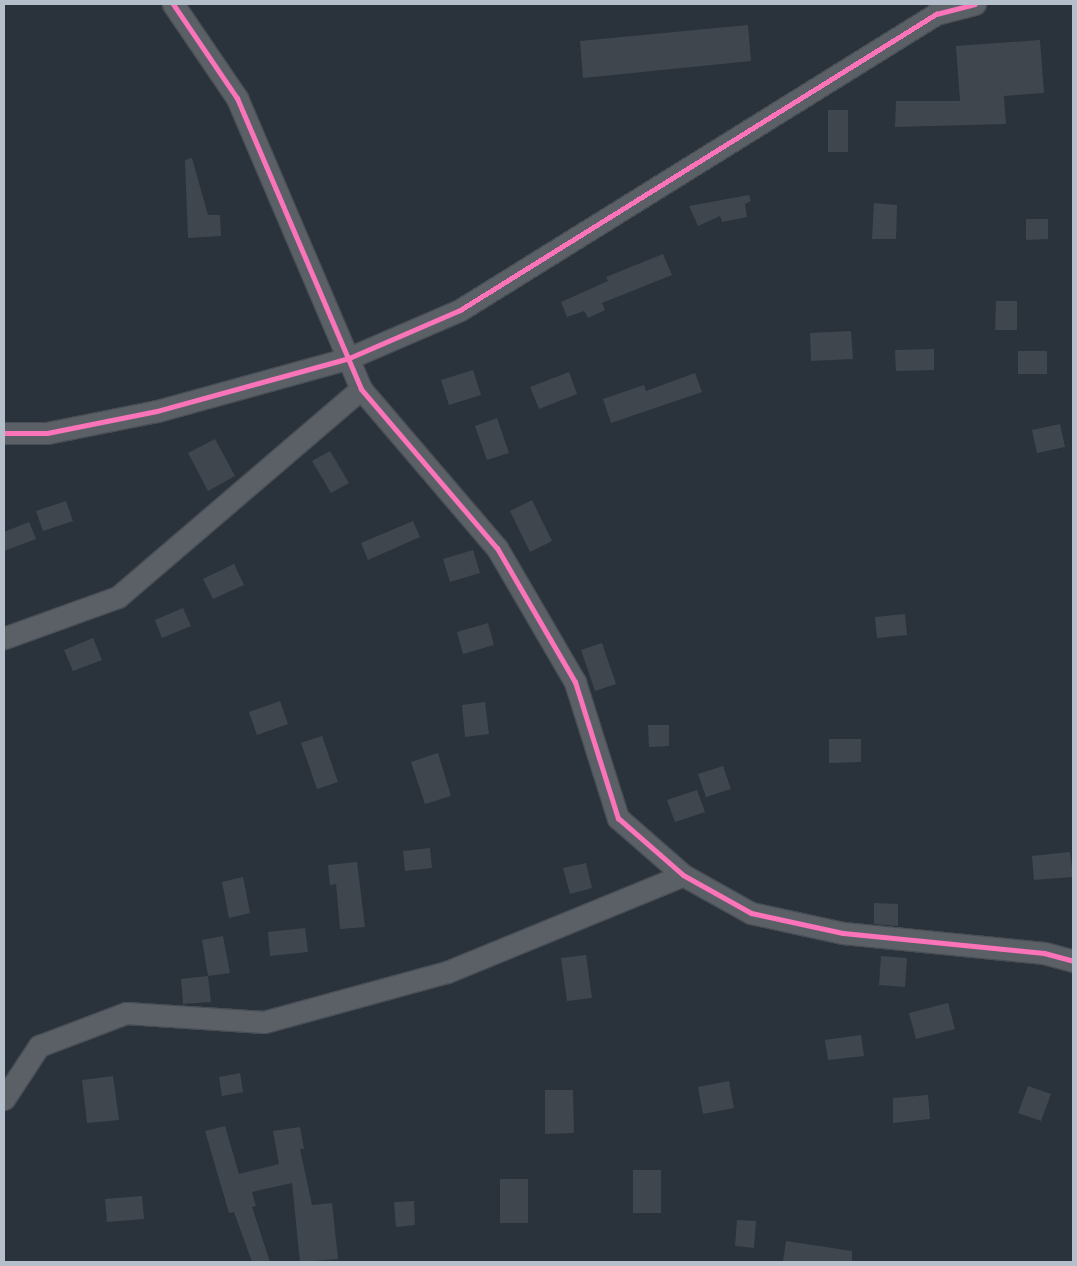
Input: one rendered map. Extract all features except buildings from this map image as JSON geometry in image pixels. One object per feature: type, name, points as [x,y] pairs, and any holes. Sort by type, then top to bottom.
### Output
[{"type":"street","points":[[173,4],[237,98],[361,389],[497,548],[574,682],[618,818],[683,875],[752,913],[843,934],[1044,953],[1073,961]]},
{"type":"street","points":[[4,433],[47,433],[157,411],[349,358],[460,310],[936,14],[975,4]]},
{"type":"street","points":[[4,638],[118,597],[361,389]]},
{"type":"street","points":[[4,1099],[39,1046],[126,1013],[264,1022],[447,972],[683,875]]},
{"type":"cycle path","points":[[173,4],[237,98],[361,389],[497,548],[575,682],[618,818],[683,875],[751,913],[843,933],[1044,953],[1073,961]]},
{"type":"cycle path","points":[[4,433],[47,433],[157,411],[349,358],[460,310],[936,14],[975,4]]}]
